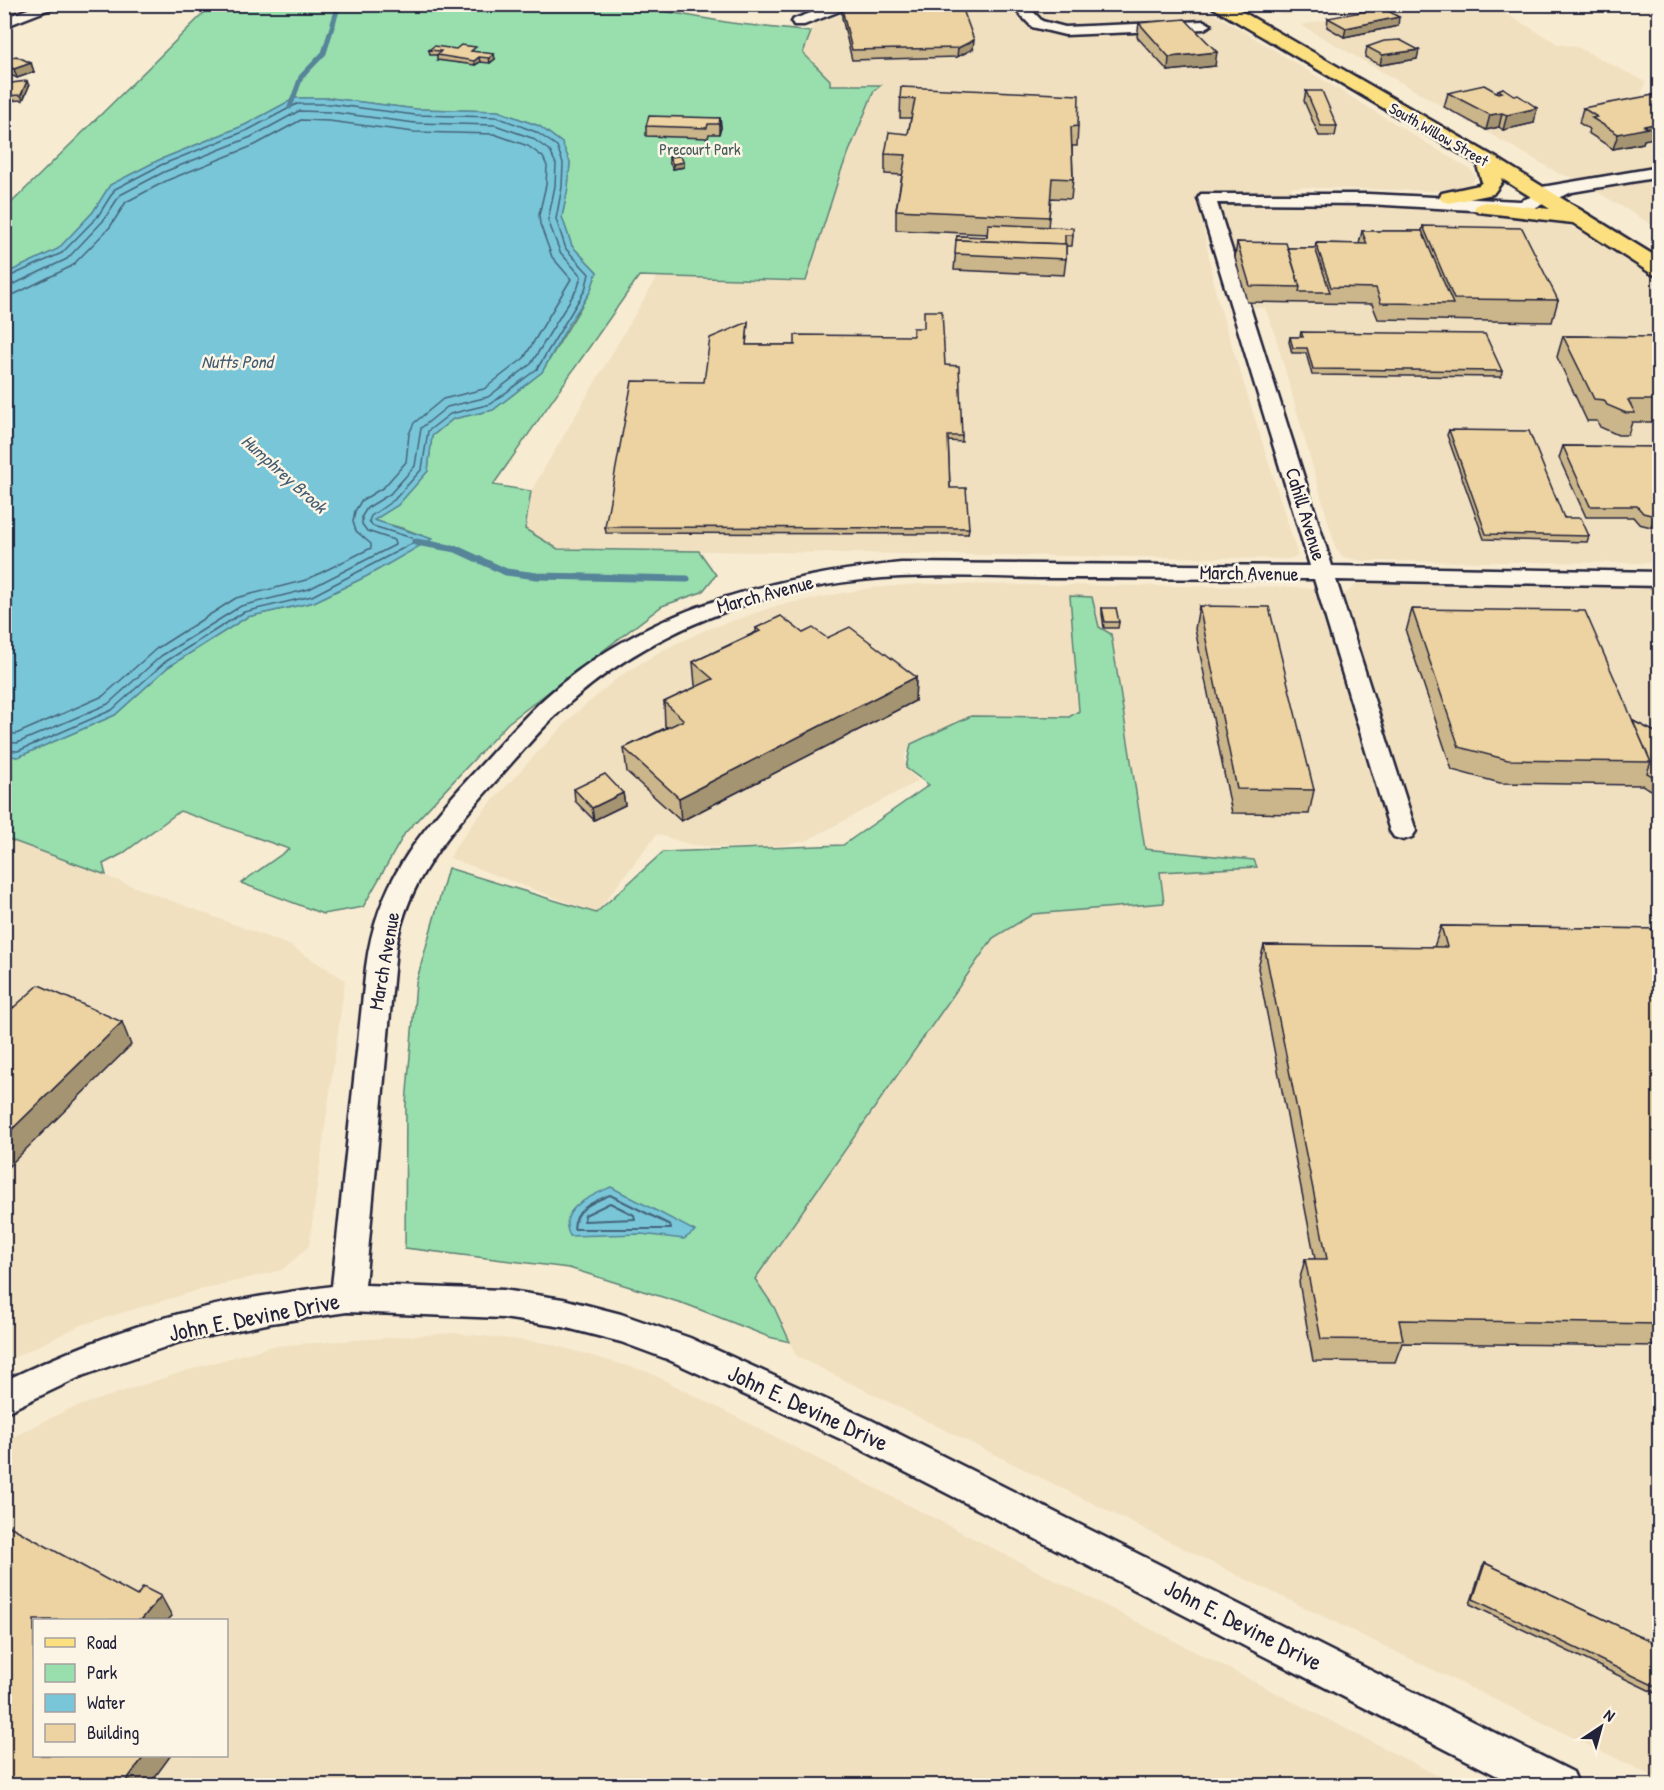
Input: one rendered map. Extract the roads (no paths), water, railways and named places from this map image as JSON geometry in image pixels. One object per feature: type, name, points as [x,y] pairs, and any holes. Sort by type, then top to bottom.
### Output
[{"type":"main road","points":[[1204,25],[1225,15],[1215,4]]},
{"type":"main road","name":"South Willow Street","points":[[1215,4],[1246,14],[1567,188],[1633,228]]},
{"type":"main road","points":[[1204,25],[1246,14]]},
{"type":"main road","name":"South Willow Street","points":[[1246,14],[1543,195],[1659,269]]},
{"type":"main road","points":[[1443,136],[1484,165],[1490,171],[1492,178],[1486,190],[1449,198]]},
{"type":"main road","points":[[1485,207],[1564,216],[1608,237]]},
{"type":"street","points":[[4,23],[56,4]]},
{"type":"street","points":[[799,22],[851,4]]},
{"type":"street","points":[[1017,4],[1037,24],[1065,31],[1204,25]]},
{"type":"street","points":[[1368,200],[1500,199],[1543,195],[1567,188],[1659,172]]},
{"type":"street","points":[[1368,200],[1485,207],[1522,206],[1543,195]]},
{"type":"street","name":"Cahill Avenue","points":[[1368,200],[1207,198],[1403,831]]},
{"type":"street","name":"March Avenue","points":[[347,1298],[380,967],[392,909],[407,873],[436,831],[534,722],[569,690],[608,660],[650,636],[696,614],[796,583],[849,574],[901,570],[1659,579]]},
{"type":"street","name":"John E. Devine Drive","points":[[4,1398],[70,1366],[180,1329],[271,1309],[347,1298],[503,1304],[563,1313],[609,1325],[678,1348],[857,1430],[1559,1785]]},
{"type":"water","name":"Nutts Pond","points":[[295,98],[330,98],[416,109],[498,111],[539,126],[562,143],[570,162],[562,217],[572,246],[597,272],[590,292],[542,372],[493,410],[453,419],[432,436],[428,471],[398,505],[374,520],[432,539],[367,576],[314,602],[247,617],[168,667],[115,715],[18,757],[5,755],[5,274],[58,249],[93,212],[110,185],[159,160],[245,125]]},
{"type":"water","points":[[611,1187],[695,1231],[684,1239],[641,1234],[570,1236],[567,1227],[572,1211],[586,1199]]},
{"type":"waterway","points":[[290,107],[301,77],[324,53],[339,4]]},
{"type":"waterway","name":"Humphrey Brook","points":[[416,542],[456,549],[506,572],[537,576],[687,579]]},
{"type":"park label","name":"Precourt Park","points":[[700,149]]}]
